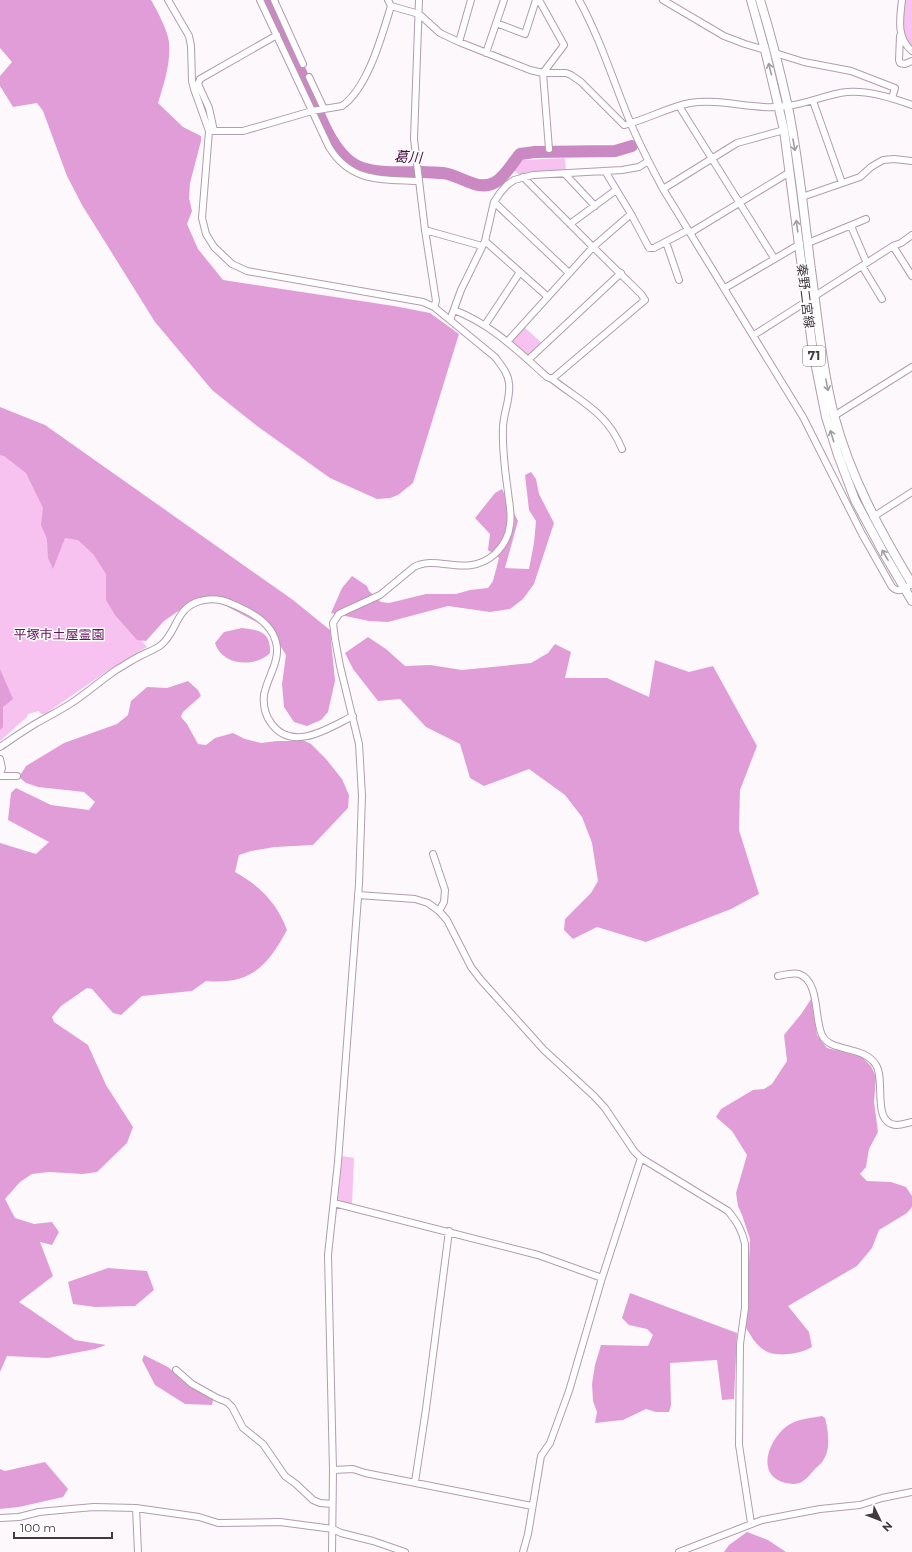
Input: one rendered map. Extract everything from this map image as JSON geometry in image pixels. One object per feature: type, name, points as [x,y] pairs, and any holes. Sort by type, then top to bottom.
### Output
[{"type":"main road","name":"秦野二宮線","points":[[751,0],[765,50],[784,130],[790,172],[815,296],[824,367],[834,416],[845,452],[862,493],[909,586],[912,601]]},
{"type":"main road","name":"秦野二宮線","points":[[760,0],[776,53],[788,106],[802,197],[807,301],[819,388],[826,417],[838,455],[864,518],[909,586]]},
{"type":"street","points":[[168,0],[189,36],[193,85],[211,131]]},
{"type":"street","points":[[260,0],[333,154],[356,174],[374,179],[419,181]]},
{"type":"street","points":[[274,0],[303,64]]},
{"type":"street","points":[[388,0],[392,6],[419,14],[440,33],[459,42],[530,70],[543,73],[566,73],[571,75],[624,125],[690,103],[713,102],[768,108],[813,101],[847,92],[859,92],[892,98],[912,105]]},
{"type":"street","points":[[419,0],[414,139],[425,230],[436,301],[434,307]]},
{"type":"street","points":[[459,42],[471,0]]},
{"type":"street","points":[[486,53],[504,0]]},
{"type":"street","points":[[496,23],[525,34],[537,0]]},
{"type":"street","points":[[537,0],[564,45],[543,73],[548,149]]},
{"type":"street","points":[[579,0],[597,35],[630,123],[663,189],[803,417],[862,534],[887,579],[896,591],[909,586]]},
{"type":"street","points":[[663,0],[724,36],[765,50]]},
{"type":"street","points":[[902,0],[899,60],[900,63],[905,64],[912,61]]},
{"type":"street","points":[[211,131],[243,131],[312,112],[342,106],[357,92],[373,60],[392,6]]},
{"type":"street","points":[[900,31],[905,45],[912,51]]},
{"type":"street","points":[[277,35],[200,79],[198,84],[209,108],[211,131],[202,218],[206,234],[214,247],[232,264],[247,271],[423,302],[434,307],[495,357],[507,375],[509,384],[503,427],[504,457],[510,513],[509,532],[501,548],[494,555],[485,560],[465,566],[426,562],[419,564],[380,595],[339,614],[333,623],[335,639],[359,744],[362,796],[358,895],[334,1203],[328,1254],[333,1470],[332,1552]]},
{"type":"street","points":[[776,53],[804,62],[851,71],[895,88],[892,98]]},
{"type":"street","points":[[309,77],[324,109]]},
{"type":"street","points":[[813,101],[842,183]]},
{"type":"street","points":[[679,106],[774,258]]},
{"type":"street","points":[[663,189],[737,143],[784,130]]},
{"type":"street","points":[[802,197],[860,176],[883,160],[894,159],[912,161]]},
{"type":"street","points":[[450,320],[461,290],[484,244],[494,202],[500,193],[514,180],[532,175],[564,174],[631,168],[640,166],[648,161]]},
{"type":"street","points":[[605,171],[650,248],[654,248],[689,231],[790,172]]},
{"type":"street","points":[[564,174],[595,206]]},
{"type":"street","points":[[523,177],[593,248],[621,273],[641,294],[644,300],[552,379]]},
{"type":"street","points":[[570,224],[616,190]]},
{"type":"street","points":[[494,202],[569,273]]},
{"type":"street","points":[[507,342],[593,248],[631,214]]},
{"type":"street","points":[[725,288],[774,258],[866,219]]},
{"type":"street","points":[[851,226],[865,259]]},
{"type":"street","points":[[425,230],[484,244],[520,272],[548,297]]},
{"type":"street","points":[[754,335],[893,246],[901,243],[912,234]]},
{"type":"street","points":[[666,242],[679,280]]},
{"type":"street","points":[[893,246],[912,276]]},
{"type":"street","points":[[862,266],[882,299]]},
{"type":"street","points":[[485,325],[520,272]]},
{"type":"street","points":[[528,360],[621,273]]},
{"type":"street","points":[[454,310],[470,316],[485,325],[547,377],[552,379],[600,414],[619,440],[622,449]]},
{"type":"street","points":[[834,416],[912,367]]},
{"type":"street","points":[[873,517],[912,492]]},
{"type":"street","points":[[0,747],[35,724],[70,704],[117,670],[160,645],[168,637],[180,615],[187,607],[200,601],[210,599],[221,600],[246,610],[263,621],[273,634],[276,643],[277,657],[266,687],[264,706],[267,718],[276,729],[287,736],[304,738],[316,734],[353,716]]},
{"type":"street","points":[[0,759],[2,768],[0,775],[17,776]]},
{"type":"street","points":[[432,854],[445,890],[444,902],[439,911]]},
{"type":"street","points":[[358,895],[415,899],[428,903],[439,911],[448,920],[471,967],[481,980],[544,1050],[598,1100],[634,1151],[641,1158],[728,1211],[738,1223],[744,1235],[745,1244],[745,1308],[740,1344],[739,1444],[751,1523]]},
{"type":"street","points":[[778,976],[800,974],[808,981],[812,988],[822,1034],[832,1044],[863,1053],[874,1062],[880,1074],[881,1111],[884,1118],[889,1123],[898,1125],[912,1122]]},
{"type":"street","points":[[523,1552],[528,1534],[541,1456],[550,1443],[569,1391],[602,1278],[641,1158]]},
{"type":"street","points":[[334,1203],[449,1231],[538,1255],[602,1278]]},
{"type":"street","points":[[414,1482],[426,1409],[449,1231]]},
{"type":"street","points":[[176,1370],[192,1384],[216,1398],[227,1402],[232,1407],[243,1428],[263,1444],[285,1476],[313,1500],[320,1503],[332,1504]]},
{"type":"street","points":[[333,1470],[352,1469],[365,1473],[532,1506]]},
{"type":"street","points":[[679,1552],[762,1520],[820,1509],[860,1505],[882,1498],[912,1492]]},
{"type":"street","points":[[0,1518],[19,1517],[39,1512],[71,1508],[136,1508],[199,1517],[218,1523],[250,1524],[280,1522],[333,1529],[341,1533],[373,1541],[405,1552]]},
{"type":"street","points":[[136,1508],[138,1552]]},
{"type":"green space","points":[[904,0],[912,0],[912,46],[905,37],[903,31]]},
{"type":"green space","points":[[565,158],[566,172],[520,176],[514,170],[523,160]]},
{"type":"green space","points":[[524,327],[543,344],[530,356],[527,356],[513,344],[512,340]]},
{"type":"green space","name":"平塚市土屋霊園","points":[[0,452],[39,478],[108,570],[111,605],[147,647],[109,670],[45,714],[41,714],[39,711],[28,714],[27,717],[0,741]]},
{"type":"green space","points":[[342,1156],[354,1158],[352,1204],[342,1203],[338,1199]]},
{"type":"shaded area","points":[[0,0],[151,0],[159,15],[169,42],[168,65],[158,103],[183,127],[201,136],[190,183],[189,198],[192,211],[187,224],[198,249],[223,280],[394,306],[430,313],[459,334],[413,483],[398,495],[390,498],[377,499],[330,478],[257,426],[212,390],[155,322],[82,205],[67,176],[43,111],[37,103],[13,107],[0,86],[0,76],[12,62],[0,48]]},
{"type":"shaded area","points":[[0,407],[45,425],[293,600],[330,630],[335,681],[328,712],[321,720],[307,726],[294,722],[284,707],[282,684],[286,655],[270,629],[211,598],[184,607],[164,621],[146,641],[137,640],[115,615],[106,600],[106,574],[93,554],[78,540],[65,538],[53,569],[48,558],[47,539],[41,525],[43,508],[26,473],[4,456],[0,455]]},
{"type":"shaded area","points":[[531,472],[536,479],[539,494],[554,523],[534,584],[523,599],[510,609],[490,612],[448,606],[388,622],[369,621],[331,613],[342,588],[352,576],[367,586],[369,591],[381,602],[389,603],[426,594],[456,594],[470,590],[488,588],[493,581],[499,558],[488,550],[490,534],[475,518],[495,493],[502,489],[518,521],[505,568],[529,569],[536,521],[529,510],[525,475]]},
{"type":"shaded area","points":[[242,628],[263,633],[266,636],[270,646],[270,653],[264,658],[248,662],[232,660],[224,656],[219,651],[215,643],[224,632]]},
{"type":"shaded area","points":[[368,637],[386,649],[405,666],[430,665],[462,670],[531,663],[548,653],[555,644],[571,652],[565,678],[607,678],[649,697],[655,660],[689,672],[713,666],[757,746],[740,790],[739,830],[759,894],[731,909],[646,942],[597,927],[573,939],[564,930],[565,919],[591,893],[598,881],[592,843],[582,817],[565,795],[529,769],[484,786],[470,778],[460,744],[426,727],[400,699],[378,701],[353,669],[345,653]]},
{"type":"shaded area","points":[[0,669],[13,699],[3,707],[3,727],[0,730]]},
{"type":"shaded area","points":[[188,681],[198,690],[201,696],[183,712],[181,717],[187,724],[198,744],[206,745],[215,738],[233,733],[245,739],[261,743],[277,741],[305,741],[311,744],[326,759],[342,779],[349,795],[348,808],[313,845],[275,847],[251,851],[239,855],[235,872],[260,889],[267,896],[283,920],[287,930],[272,954],[256,971],[234,980],[206,981],[192,991],[142,996],[121,1015],[113,1013],[92,989],[87,988],[61,1006],[52,1017],[54,1022],[88,1045],[106,1085],[133,1127],[127,1143],[97,1172],[83,1174],[49,1172],[32,1174],[20,1182],[5,1199],[15,1218],[34,1224],[52,1222],[59,1232],[52,1245],[40,1242],[53,1276],[19,1302],[75,1340],[106,1345],[95,1349],[48,1358],[7,1356],[0,1372],[0,843],[36,854],[49,842],[8,820],[11,793],[16,788],[51,805],[89,810],[95,802],[84,792],[38,787],[26,783],[19,777],[26,766],[64,743],[117,724],[128,715],[131,701],[147,687],[167,688]]},
{"type":"shaded area","points":[[811,999],[817,1035],[827,1048],[862,1057],[871,1066],[876,1077],[874,1102],[878,1132],[869,1149],[866,1167],[860,1174],[867,1181],[891,1182],[906,1187],[912,1196],[912,1207],[907,1213],[879,1230],[872,1248],[857,1266],[788,1306],[809,1332],[812,1347],[801,1352],[775,1354],[764,1350],[759,1346],[746,1328],[750,1239],[738,1206],[736,1193],[747,1155],[732,1131],[716,1117],[721,1109],[753,1090],[764,1089],[772,1084],[787,1061],[784,1035],[802,1013]]},
{"type":"shaded area","points":[[108,1268],[147,1271],[154,1290],[135,1306],[95,1307],[73,1304],[68,1282]]},
{"type":"shaded area","points":[[630,1293],[737,1333],[734,1399],[722,1400],[717,1360],[670,1363],[671,1405],[669,1412],[656,1412],[646,1409],[623,1420],[595,1423],[597,1412],[593,1401],[592,1384],[595,1365],[601,1345],[648,1346],[653,1335],[647,1329],[629,1325],[622,1318]]},
{"type":"shaded area","points":[[144,1355],[168,1367],[190,1386],[213,1400],[212,1405],[185,1404],[155,1385],[142,1360]]},
{"type":"shaded area","points":[[822,1416],[825,1418],[827,1428],[828,1450],[822,1462],[807,1478],[799,1483],[786,1483],[776,1479],[770,1473],[768,1466],[770,1448],[774,1440],[787,1426],[795,1422]]},
{"type":"shaded area","points":[[45,1462],[68,1489],[63,1497],[19,1507],[0,1509],[0,1469],[5,1471]]},
{"type":"shaded area","points":[[747,1532],[768,1540],[786,1552],[724,1552],[729,1545]]},
{"type":"waterway","name":"葛川","points":[[266,0],[333,143],[351,162],[362,168],[384,172],[443,173],[450,174],[479,185],[487,185],[493,183],[505,174],[520,154],[535,152],[615,151],[632,146]]}]
